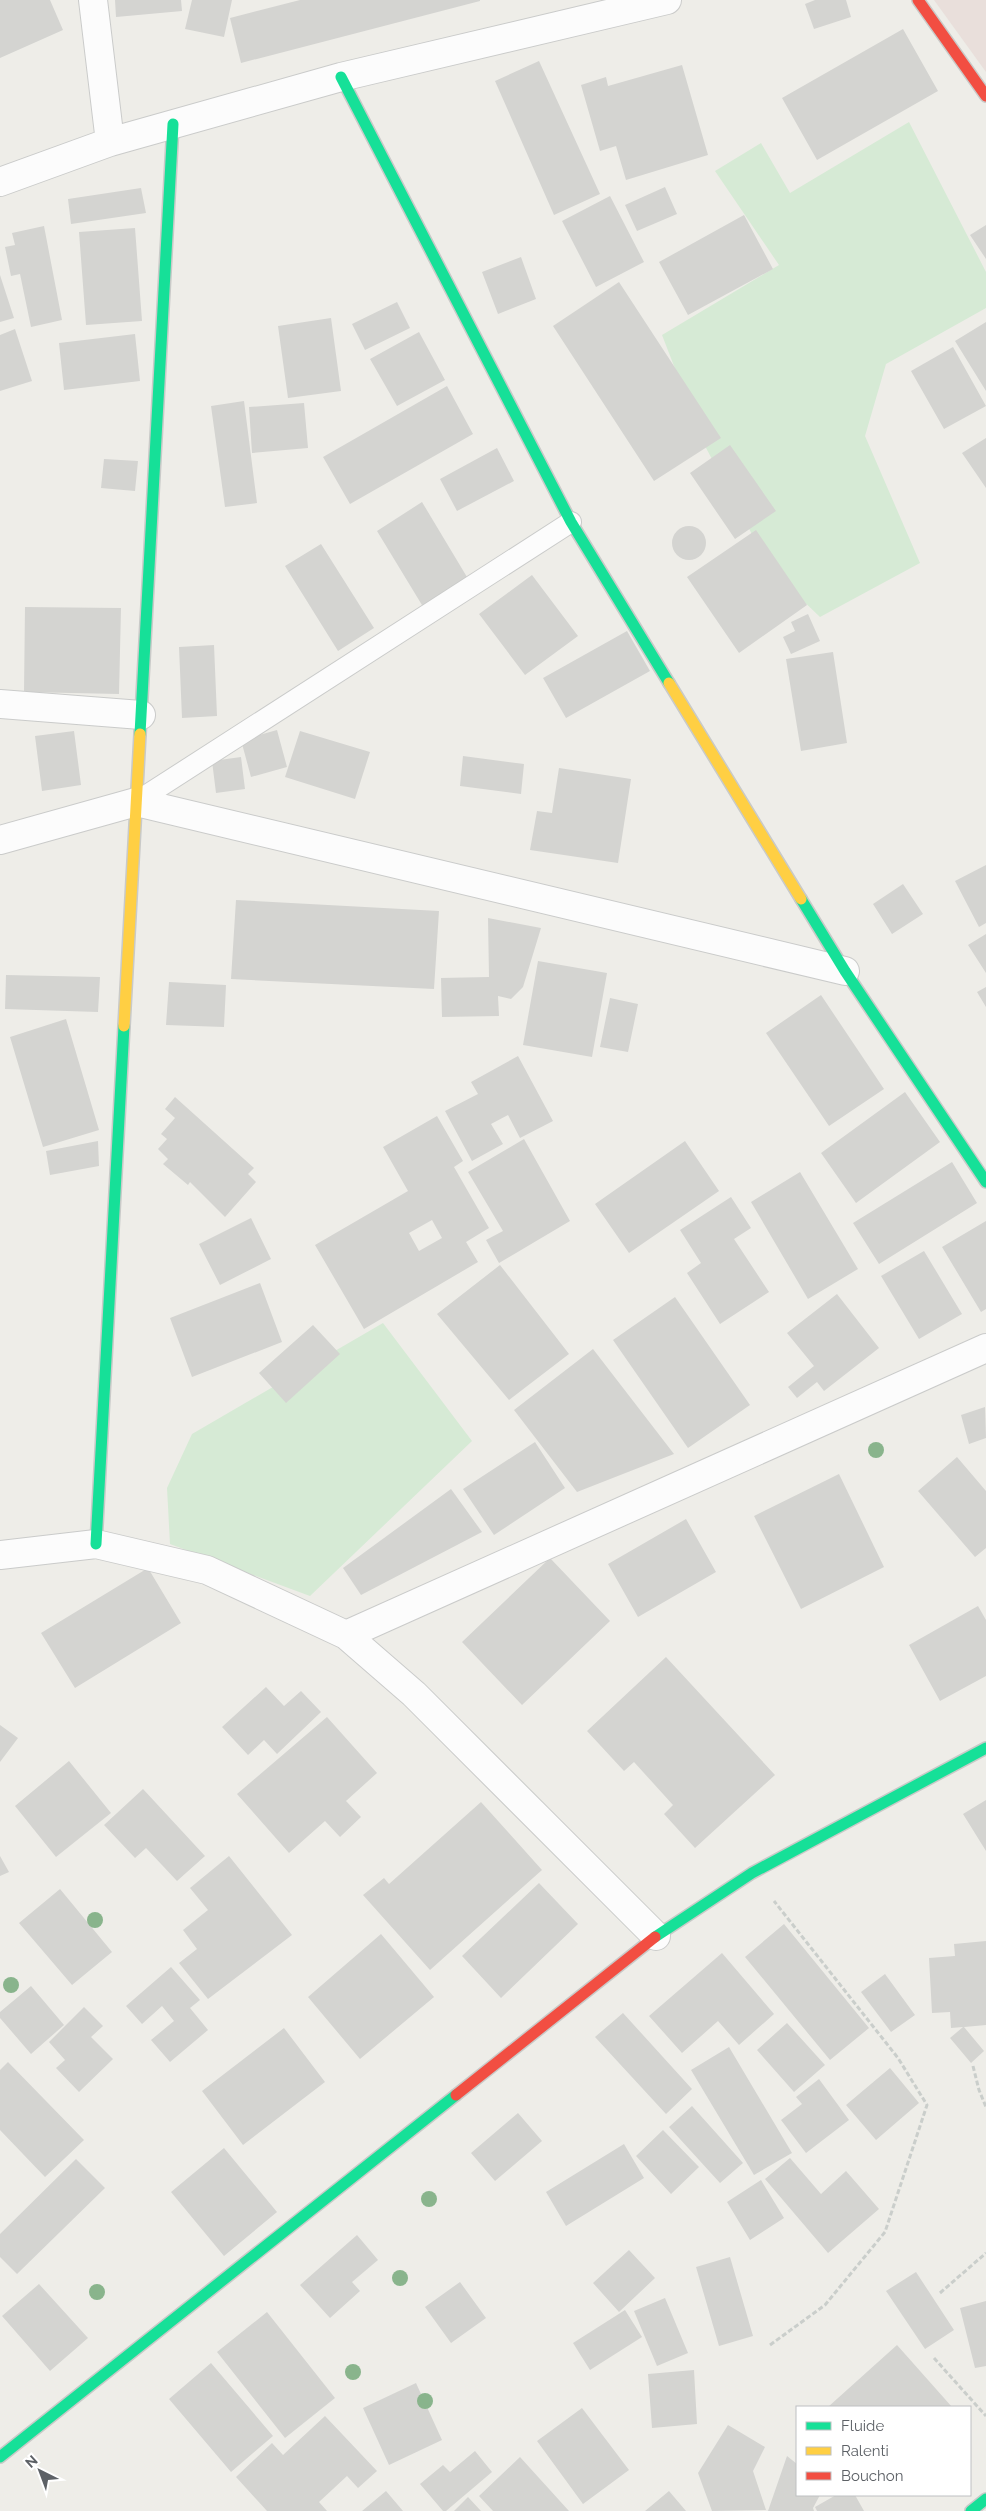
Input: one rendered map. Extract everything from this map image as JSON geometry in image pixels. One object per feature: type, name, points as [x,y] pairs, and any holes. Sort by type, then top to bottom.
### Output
[{"type":"street","points":[[93,0],[110,142]]},
{"type":"street","points":[[0,182],[110,142],[341,77],[667,0]]},
{"type":"street","points":[[918,0],[986,96]]},
{"type":"street","points":[[341,77],[571,522],[845,972],[986,1182]]},
{"type":"street","points":[[96,1544],[173,124]]},
{"type":"street","points":[[0,704],[141,715]]},
{"type":"street","points":[[0,840],[136,802],[845,972]]},
{"type":"street","points":[[346,1635],[986,1348]]},
{"type":"street","points":[[0,1555],[96,1544],[207,1570],[346,1635],[414,1694],[656,1936]]},
{"type":"street","points":[[0,2458],[656,1936],[752,1873],[986,1748]]},
{"type":"street","points":[[971,2511],[986,2499]]},
{"type":"lane","points":[[136,802],[571,522]]},
{"type":"path","points":[[752,1873],[898,2058],[927,2105],[885,2232],[825,2305],[770,2345]]},
{"type":"path","points":[[973,2066],[979,2090],[986,2107]]},
{"type":"path","points":[[940,2293],[986,2253]]},
{"type":"path","points":[[934,2358],[986,2416]]},
{"type":"shaded area","points":[[934,0],[986,0],[986,72]]},
{"type":"green space","points":[[909,122],[986,272],[986,308],[886,364],[865,436],[920,563],[820,617],[771,570],[705,446],[662,335],[779,265],[715,171],[761,143],[790,193]]},
{"type":"green space","points":[[383,1323],[472,1441],[310,1596],[170,1544],[167,1488],[192,1434]]},
{"type":"building","points":[[0,0],[50,0],[63,30],[0,58]]},
{"type":"building","points":[[115,0],[181,0],[182,11],[116,17]]},
{"type":"building","points":[[192,0],[232,0],[224,37],[185,29]]},
{"type":"building","points":[[300,0],[480,1],[241,63],[230,18]]},
{"type":"building","points":[[815,0],[846,0],[851,17],[814,29],[805,4]]},
{"type":"building","points":[[903,29],[938,91],[817,160],[782,98]]},
{"type":"building","points":[[539,61],[600,194],[554,215],[495,81]]},
{"type":"building","points":[[682,65],[708,155],[626,180],[616,146],[600,151],[581,85],[606,77],[608,86]]},
{"type":"building","points":[[665,187],[677,214],[637,231],[625,205]]},
{"type":"building","points":[[141,188],[146,213],[71,224],[68,199]]},
{"type":"building","points":[[610,196],[644,262],[596,287],[562,221]]},
{"type":"building","points":[[744,215],[773,269],[688,315],[659,262]]},
{"type":"building","points":[[986,225],[986,259],[970,235]]},
{"type":"building","points":[[44,226],[62,320],[31,327],[20,274],[11,276],[5,247],[15,245],[12,233]]},
{"type":"building","points":[[135,228],[142,321],[86,325],[79,232]]},
{"type":"building","points":[[521,257],[536,299],[498,314],[482,272]]},
{"type":"building","points":[[0,275],[14,318],[0,322]]},
{"type":"building","points":[[619,282],[721,438],[654,481],[553,326]]},
{"type":"building","points":[[397,302],[410,328],[365,350],[352,324]]},
{"type":"building","points":[[331,318],[341,391],[288,398],[278,326]]},
{"type":"building","points":[[986,322],[986,391],[955,341]]},
{"type":"building","points":[[15,329],[32,381],[0,391],[0,335]]},
{"type":"building","points":[[419,332],[445,380],[397,406],[370,359]]},
{"type":"building","points":[[135,334],[140,381],[64,390],[59,343]]},
{"type":"building","points":[[953,347],[986,406],[944,429],[911,371]]},
{"type":"building","points":[[447,386],[473,434],[350,504],[323,457]]},
{"type":"building","points":[[244,401],[257,503],[225,507],[211,406]]},
{"type":"building","points":[[304,403],[308,448],[252,453],[249,407]]},
{"type":"building","points":[[986,438],[986,488],[962,453]]},
{"type":"building","points":[[730,445],[776,511],[735,539],[690,473]]},
{"type":"building","points":[[497,448],[514,481],[457,511],[440,479]]},
{"type":"building","points":[[104,459],[138,461],[135,491],[101,488]]},
{"type":"building","points":[[422,502],[470,582],[425,610],[377,531]]},
{"type":"building","points":[[689,526],[701,531],[706,543],[701,555],[689,560],[677,555],[672,543],[677,531]]},
{"type":"building","points":[[756,530],[807,605],[739,653],[687,577]]},
{"type":"building","points":[[321,544],[374,628],[338,651],[285,566]]},
{"type":"building","points":[[532,575],[578,636],[525,675],[479,614]]},
{"type":"building","points":[[25,607],[121,608],[119,694],[24,692]]},
{"type":"building","points":[[808,614],[820,641],[791,654],[783,637],[795,631],[791,622]]},
{"type":"building","points":[[627,631],[650,671],[566,718],[543,678]]},
{"type":"building","points":[[214,645],[217,716],[182,718],[179,647]]},
{"type":"building","points":[[833,652],[847,743],[801,751],[786,659]]},
{"type":"building","points":[[277,730],[287,767],[251,777],[241,740]]},
{"type":"building","points":[[74,731],[81,785],[42,791],[35,736]]},
{"type":"building","points":[[300,731],[370,752],[355,799],[285,777]]},
{"type":"building","points":[[463,756],[524,764],[521,794],[460,786]]},
{"type":"building","points":[[241,757],[245,789],[216,793],[212,761]]},
{"type":"building","points":[[559,768],[631,779],[618,863],[530,850],[537,811],[552,813]]},
{"type":"building","points":[[986,865],[986,923],[979,927],[955,881]]},
{"type":"building","points":[[903,884],[923,914],[892,934],[873,904]]},
{"type":"building","points":[[236,900],[439,911],[434,989],[231,979]]},
{"type":"building","points":[[488,918],[541,928],[523,987],[511,999],[498,996],[499,1016],[442,1017],[441,978],[489,977]]},
{"type":"building","points":[[986,934],[986,973],[968,945]]},
{"type":"building","points":[[538,961],[607,973],[592,1057],[523,1045]]},
{"type":"building","points":[[6,975],[100,977],[98,1012],[5,1009]]},
{"type":"building","points":[[169,982],[226,985],[224,1027],[166,1025]]},
{"type":"building","points":[[986,987],[986,1007],[977,992]]},
{"type":"building","points":[[821,995],[884,1089],[829,1126],[766,1033]]},
{"type":"building","points":[[610,998],[638,1004],[628,1052],[600,1047]]},
{"type":"building","points":[[66,1019],[99,1130],[43,1147],[10,1037]]},
{"type":"building","points":[[518,1056],[553,1121],[520,1138],[508,1115],[491,1124],[503,1144],[472,1161],[445,1111],[478,1094],[471,1082]]},
{"type":"building","points":[[905,1092],[940,1142],[856,1203],[821,1153]]},
{"type":"building","points":[[175,1097],[254,1168],[248,1174],[256,1182],[225,1217],[190,1182],[188,1185],[163,1164],[168,1159],[158,1149],[167,1139],[161,1134],[175,1118],[165,1109]]},
{"type":"building","points":[[437,1116],[463,1161],[454,1167],[489,1228],[466,1242],[478,1262],[364,1329],[315,1245],[408,1191],[383,1147]],"holes":[[[432,1220],[442,1238],[419,1251],[409,1233]]]},
{"type":"building","points":[[524,1139],[570,1221],[499,1263],[486,1240],[503,1231],[468,1172]]},
{"type":"building","points":[[98,1141],[99,1166],[50,1175],[46,1151]]},
{"type":"building","points":[[685,1141],[719,1191],[629,1253],[595,1204]]},
{"type":"building","points":[[952,1162],[977,1203],[879,1264],[853,1223]]},
{"type":"building","points":[[800,1172],[858,1269],[808,1299],[751,1202]]},
{"type":"building","points":[[731,1197],[751,1228],[734,1239],[769,1292],[720,1324],[687,1273],[701,1263],[680,1230]]},
{"type":"building","points":[[251,1218],[271,1259],[220,1285],[199,1244]]},
{"type":"building","points":[[986,1221],[986,1309],[981,1312],[942,1247]]},
{"type":"building","points":[[924,1251],[962,1314],[919,1339],[881,1276]]},
{"type":"building","points":[[500,1265],[569,1354],[509,1400],[437,1314]]},
{"type":"building","points":[[260,1283],[282,1342],[192,1377],[170,1318]]},
{"type":"building","points":[[837,1294],[879,1348],[824,1391],[817,1382],[797,1398],[788,1387],[814,1366],[787,1333]]},
{"type":"building","points":[[675,1297],[750,1405],[688,1448],[613,1340]]},
{"type":"building","points":[[313,1325],[340,1354],[286,1403],[259,1373]]},
{"type":"building","points":[[593,1349],[674,1454],[577,1492],[514,1410]]},
{"type":"building","points":[[985,1407],[986,1438],[969,1444],[961,1415]]},
{"type":"building","points":[[535,1442],[565,1488],[494,1535],[463,1489]]},
{"type":"building","points":[[957,1457],[986,1491],[986,1548],[975,1557],[918,1491]]},
{"type":"building","points":[[839,1474],[884,1567],[801,1609],[754,1516]]},
{"type":"building","points":[[451,1489],[482,1532],[361,1595],[343,1568]]},
{"type":"building","points":[[686,1519],[716,1572],[638,1617],[608,1564]]},
{"type":"building","points":[[550,1558],[610,1621],[522,1705],[462,1642]]},
{"type":"building","points":[[148,1568],[181,1623],[75,1688],[41,1633]]},
{"type":"building","points":[[978,1606],[986,1620],[986,1676],[940,1701],[909,1645]]},
{"type":"building","points":[[666,1657],[775,1775],[695,1848],[664,1814],[673,1805],[634,1762],[624,1771],[587,1731]]},
{"type":"building","points":[[266,1687],[284,1706],[301,1691],[321,1712],[277,1754],[264,1740],[248,1755],[222,1727]]},
{"type":"building","points":[[327,1717],[377,1773],[346,1801],[361,1817],[340,1837],[325,1821],[289,1853],[237,1794]]},
{"type":"building","points":[[0,1725],[18,1738],[0,1762]]},
{"type":"building","points":[[69,1761],[111,1813],[56,1857],[15,1806]]},
{"type":"building","points":[[143,1789],[205,1856],[177,1881],[146,1848],[135,1858],[104,1825]]},
{"type":"building","points":[[986,1800],[986,1851],[963,1814]]},
{"type":"building","points":[[481,1802],[542,1870],[430,1970],[363,1895],[384,1878],[389,1884]]},
{"type":"building","points":[[0,1856],[9,1872],[0,1876]]},
{"type":"building","points":[[229,1856],[292,1935],[208,1999],[179,1963],[197,1949],[183,1930],[208,1910],[190,1888]]},
{"type":"building","points":[[539,1883],[578,1924],[501,1998],[462,1956]]},
{"type":"building","points":[[60,1889],[112,1952],[72,1985],[19,1923]]},
{"type":"building","points":[[784,1924],[869,2028],[830,2060],[745,1957]]},
{"type":"building","points":[[381,1934],[434,1997],[360,2059],[308,1997]]},
{"type":"building","points":[[986,1941],[986,2025],[964,2027],[984,2051],[971,2063],[950,2038],[963,2027],[951,2028],[950,2012],[932,2013],[929,1958],[955,1956],[954,1944]]},
{"type":"building","points":[[722,1953],[774,2014],[739,2045],[718,2021],[682,2053],[649,2016]]},
{"type":"building","points":[[171,1967],[200,2000],[190,2008],[208,2030],[170,2062],[151,2040],[174,2021],[162,2006],[142,2024],[126,2006]]},
{"type":"building","points":[[885,1974],[915,2015],[891,2032],[861,1992]]},
{"type":"building","points":[[31,1986],[64,2025],[31,2054],[0,2018],[0,2012]]},
{"type":"building","points":[[84,2007],[103,2026],[91,2037],[113,2059],[79,2092],[56,2068],[65,2060],[49,2042]]},
{"type":"building","points":[[623,2013],[692,2089],[666,2114],[595,2037]]},
{"type":"building","points":[[787,2023],[825,2065],[794,2092],[757,2050]]},
{"type":"building","points":[[284,2028],[325,2082],[243,2145],[202,2091]]},
{"type":"building","points":[[729,2047],[792,2153],[754,2175],[691,2070]]},
{"type":"building","points":[[8,2062],[84,2140],[45,2177],[0,2130],[0,2070]]},
{"type":"building","points":[[890,2068],[919,2103],[876,2140],[846,2105]]},
{"type":"building","points":[[819,2079],[849,2120],[806,2153],[781,2120],[802,2104],[796,2097]]},
{"type":"building","points":[[692,2106],[743,2163],[720,2183],[669,2127]]},
{"type":"building","points":[[518,2113],[542,2141],[495,2181],[471,2153]]},
{"type":"building","points":[[663,2130],[699,2167],[671,2194],[636,2156]]},
{"type":"building","points":[[624,2144],[644,2178],[566,2226],[546,2192]]},
{"type":"building","points":[[224,2148],[277,2212],[224,2256],[171,2192]]},
{"type":"building","points":[[790,2158],[821,2194],[846,2171],[879,2209],[828,2253],[765,2179]]},
{"type":"building","points":[[76,2159],[105,2188],[17,2274],[0,2257],[0,2234]]},
{"type":"building","points":[[761,2180],[784,2218],[750,2240],[727,2202]]},
{"type":"building","points":[[357,2235],[378,2260],[352,2282],[360,2291],[330,2318],[300,2285]]},
{"type":"building","points":[[629,2250],[655,2278],[619,2312],[593,2283]]},
{"type":"building","points":[[730,2257],[753,2336],[719,2346],[696,2267]]},
{"type":"building","points":[[916,2272],[954,2330],[925,2349],[886,2291]]},
{"type":"building","points":[[460,2282],[486,2318],[451,2343],[425,2307]]},
{"type":"building","points":[[39,2284],[88,2338],[50,2371],[2,2316]]},
{"type":"building","points":[[665,2298],[688,2353],[657,2366],[634,2311]]},
{"type":"building","points":[[986,2301],[986,2366],[975,2368],[960,2308]]},
{"type":"building","points":[[625,2310],[642,2337],[590,2370],[573,2343]]},
{"type":"building","points":[[267,2312],[335,2398],[285,2438],[217,2352]]},
{"type":"building","points":[[897,2345],[951,2406],[829,2406]]},
{"type":"building","points":[[211,2363],[273,2436],[231,2472],[169,2399]]},
{"type":"building","points":[[694,2370],[697,2424],[652,2428],[648,2374]]},
{"type":"building","points":[[416,2383],[442,2440],[389,2465],[363,2408]]},
{"type":"building","points":[[582,2408],[629,2470],[583,2504],[537,2441]]},
{"type":"building","points":[[325,2416],[377,2471],[358,2488],[347,2476],[319,2502],[327,2511],[267,2511],[236,2477],[272,2443],[283,2455]]},
{"type":"building","points":[[728,2425],[765,2447],[753,2471],[766,2510],[712,2511],[698,2473]]},
{"type":"building","points":[[475,2451],[492,2472],[446,2511],[443,2511],[420,2484],[443,2465],[450,2472]]},
{"type":"building","points":[[787,2456],[796,2463],[796,2496],[819,2496],[813,2508],[814,2511],[768,2511]]},
{"type":"building","points":[[520,2457],[569,2511],[493,2511],[479,2496]]},
{"type":"building","points":[[386,2491],[403,2511],[362,2511]]},
{"type":"building","points":[[669,2491],[686,2511],[645,2511]]},
{"type":"building","points":[[834,2496],[856,2496],[864,2511],[817,2511],[815,2507]]},
{"type":"building","points":[[468,2497],[481,2511],[454,2511]]},
{"type":"traffic: fast","points":[[341,77],[571,522],[669,683]]},
{"type":"traffic: fast","points":[[140,734],[173,124]]},
{"type":"traffic: fast","points":[[801,899],[845,971],[986,1182]]},
{"type":"traffic: fast","points":[[96,1544],[124,1026]]},
{"type":"traffic: fast","points":[[655,1937],[752,1873],[986,1748]]},
{"type":"traffic: fast","points":[[0,2457],[456,2095]]},
{"type":"traffic: fast","points":[[971,2511],[986,2499]]},
{"type":"traffic: slow","points":[[669,683],[801,899]]},
{"type":"traffic: slow","points":[[124,1026],[140,734]]},
{"type":"traffic: jam","points":[[918,0],[986,96]]},
{"type":"traffic: jam","points":[[456,2095],[655,1937]]}]
